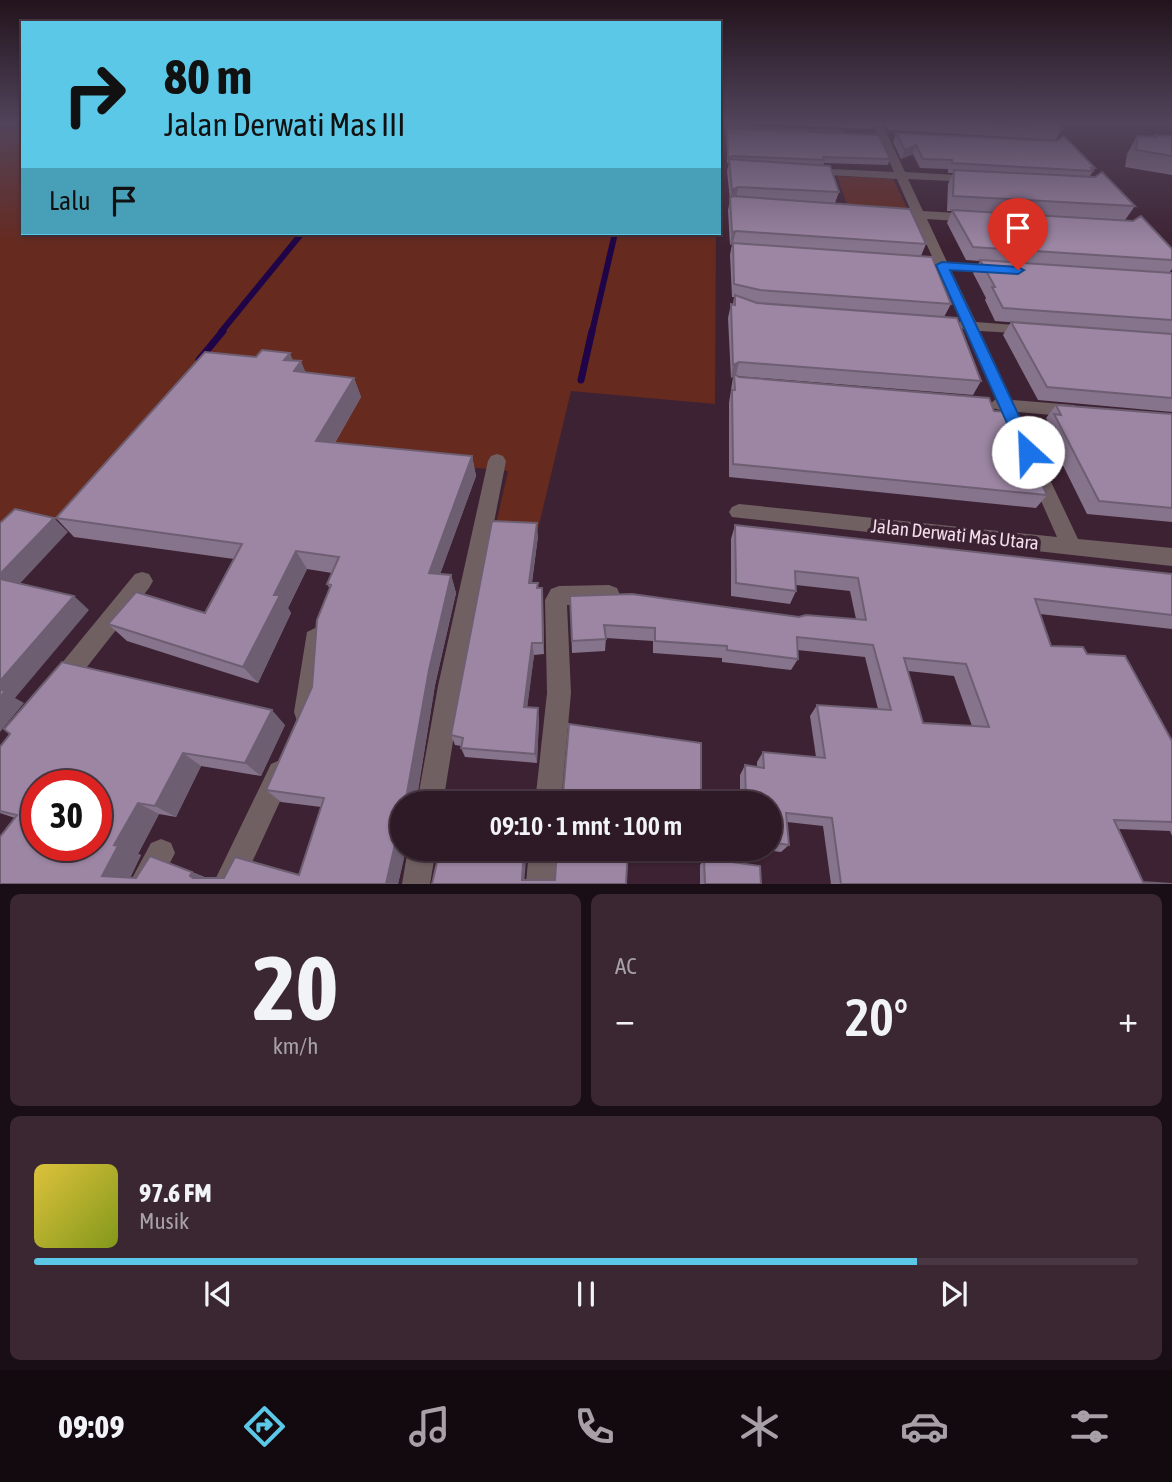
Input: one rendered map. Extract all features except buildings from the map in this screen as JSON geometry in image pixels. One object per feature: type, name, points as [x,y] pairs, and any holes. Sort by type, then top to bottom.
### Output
[{"type":"street","points":[[896,164],[1072,547]]},
{"type":"street","points":[[797,171],[981,180]]},
{"type":"street","points":[[893,213],[988,219]]},
{"type":"street","points":[[915,264],[1009,270]]},
{"type":"street","points":[[943,324],[1051,332]]},
{"type":"street","points":[[980,403],[1089,413]]},
{"type":"street","points":[[432,791],[450,686],[497,461]]},
{"type":"street","name":"Jalan Derwati Mas Utara","points":[[738,512],[1172,557]]},
{"type":"street","points":[[42,705],[142,581]]},
{"type":"street","points":[[549,791],[559,693],[557,597],[631,594]]},
{"type":"street","points":[[227,884],[294,741],[309,701],[315,639]]},
{"type":"street","points":[[143,884],[161,853]]},
{"type":"street","points":[[416,884],[420,861]]},
{"type":"street","points":[[540,884],[542,861]]},
{"type":"shaded area","points":[[0,164],[21,164],[21,235],[716,235],[715,404],[571,391],[538,529],[496,524],[508,471],[138,434],[58,520],[10,515],[0,524]]},
{"type":"shaded area","points":[[837,176],[893,179],[908,210],[848,207]]},
{"type":"waterway","points":[[221,332],[300,235]]},
{"type":"waterway","points":[[592,332],[615,235]]},
{"type":"waterway","points":[[199,360],[223,331]]},
{"type":"waterway","points":[[581,380],[592,331]]},
{"type":"route","points":[[1018,270],[942,265],[1028,452]]}]
